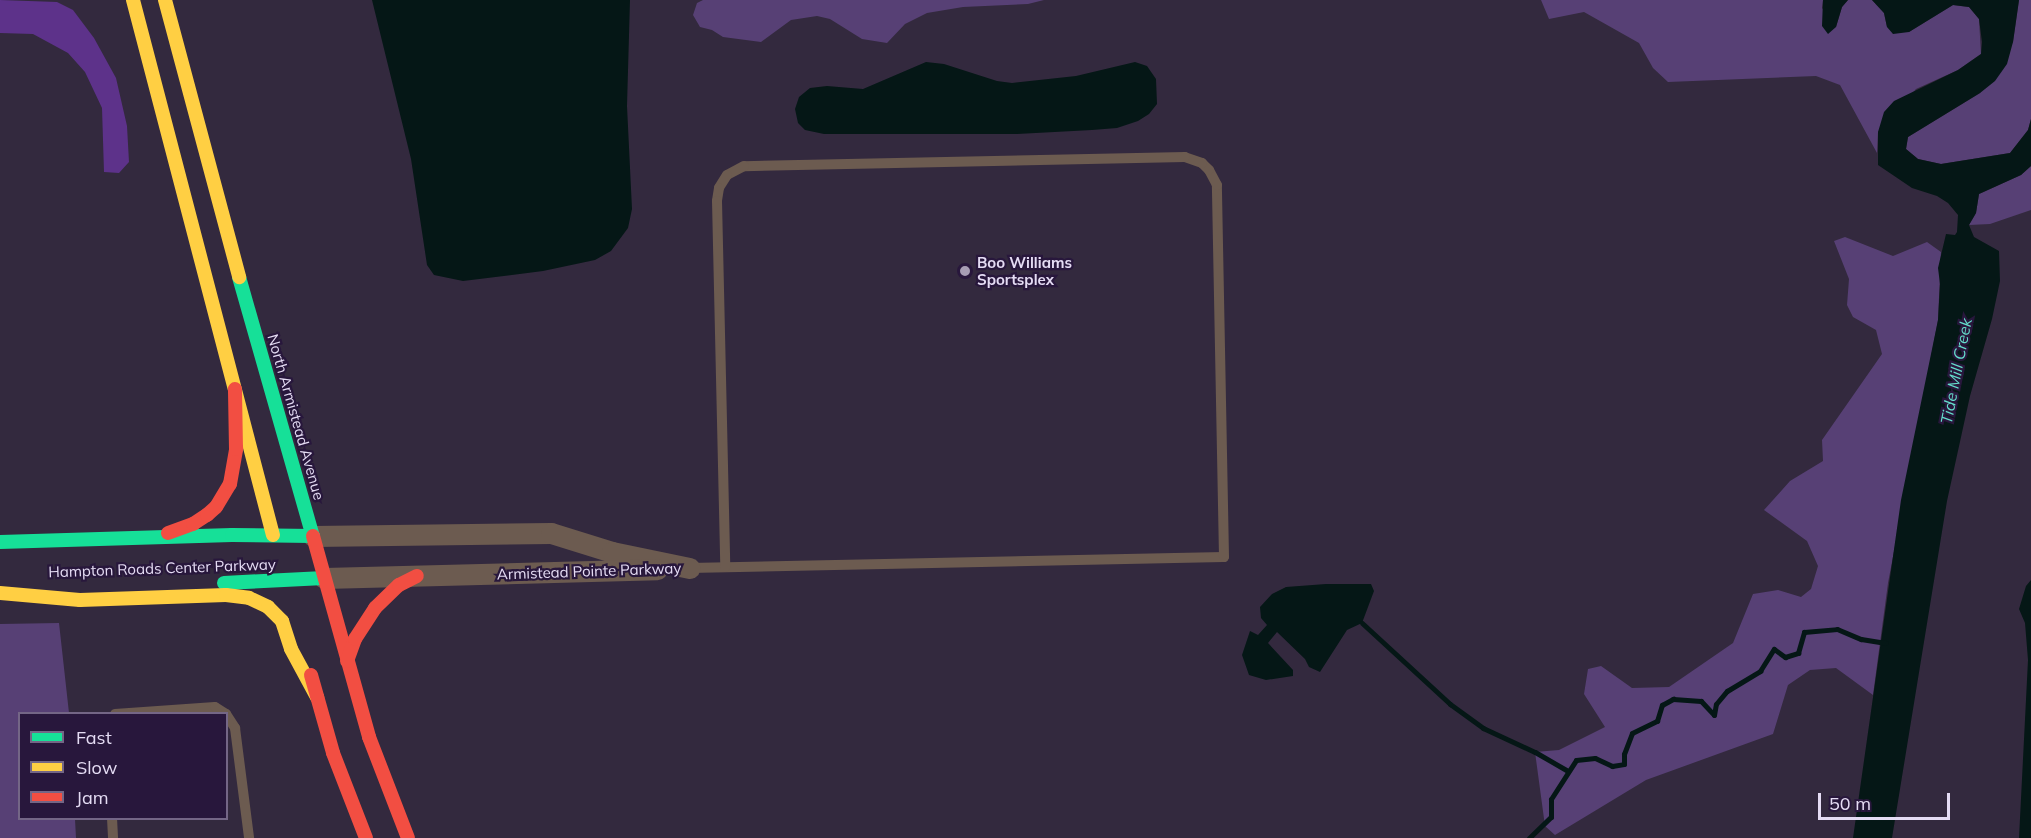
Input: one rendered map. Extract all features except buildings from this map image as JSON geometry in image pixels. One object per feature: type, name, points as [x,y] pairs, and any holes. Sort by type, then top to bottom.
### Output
[{"type":"main road","name":"North Armistead Avenue","points":[[133,0],[313,536],[372,745],[408,838]]},
{"type":"main road","name":"North Armistead Avenue","points":[[165,0],[235,388],[275,540]]},
{"type":"main road","points":[[153,539],[193,524],[212,511],[224,496],[235,471],[235,388]]},
{"type":"main road","name":"Hampton Roads Center Parkway","points":[[0,542],[153,539],[275,540],[313,536]]},
{"type":"main road","points":[[347,661],[356,639],[375,608],[399,585],[417,576]]},
{"type":"main road","name":"Hampton Roads Center Parkway","points":[[0,591],[324,578]]},
{"type":"main road","points":[[0,591],[80,600],[226,595],[249,598],[268,607],[282,621],[291,649],[317,697]]},
{"type":"main road","points":[[294,613],[337,765],[366,838]]},
{"type":"street","name":"Armistead Pointe Parkway","points":[[313,536],[551,533],[612,552],[689,568]]},
{"type":"street","name":"Armistead Pointe Parkway","points":[[324,578],[689,568]]},
{"type":"lane","points":[[689,568],[1224,557],[1217,184],[1209,170],[1194,159],[1185,158],[744,166],[727,175],[719,188],[717,201],[725,567]]},
{"type":"lane","points":[[126,712],[216,707],[223,712]]},
{"type":"lane","points":[[228,717],[235,728],[249,838]]},
{"type":"lane","points":[[112,820],[113,838]]},
{"type":"shaded area","points":[[0,0],[57,2],[73,10],[94,38],[116,78],[127,126],[129,162],[119,173],[104,172],[102,108],[85,72],[68,53],[33,34],[0,33]]},
{"type":"shaded area","points":[[703,0],[1044,0],[1028,4],[963,7],[927,13],[905,24],[887,43],[862,39],[830,19],[817,16],[791,20],[761,42],[723,37],[712,30],[700,27],[693,15],[697,3]]},
{"type":"shaded area","points":[[1541,0],[1823,0],[1822,8],[1836,27],[1842,7],[1848,0],[1872,0],[1884,13],[1887,27],[1909,32],[1953,5],[1969,7],[1979,19],[1981,54],[1958,70],[1916,89],[1878,132],[1877,153],[1840,85],[1816,76],[1668,82],[1653,68],[1639,43],[1584,12],[1549,19]]},
{"type":"shaded area","points":[[2019,0],[2031,0],[2031,119],[2028,130],[2010,153],[1941,164],[1918,159],[1906,149],[1908,137],[1980,93],[2013,42]]},
{"type":"shaded area","points":[[2031,166],[2031,210],[1990,224],[1969,225],[1976,213],[1979,194],[2021,175]]},
{"type":"shaded area","points":[[1845,237],[1893,256],[1927,242],[1941,252],[1938,320],[1888,583],[1873,695],[1836,668],[1810,670],[1788,685],[1773,734],[1646,780],[1555,835],[1545,826],[1535,752],[1559,750],[1605,727],[1584,694],[1588,669],[1601,666],[1632,688],[1669,687],[1733,643],[1753,594],[1778,590],[1801,597],[1811,589],[1818,566],[1807,541],[1764,510],[1790,481],[1823,461],[1822,440],[1882,354],[1876,330],[1853,317],[1847,305],[1849,279],[1834,241]]},
{"type":"shaded area","points":[[59,623],[69,712],[18,712],[18,820],[75,820],[76,838],[0,838],[0,624]]},
{"type":"water","points":[[372,0],[630,0],[627,106],[632,209],[628,228],[611,251],[595,260],[543,271],[463,281],[434,275],[427,265],[411,159]]},
{"type":"water","points":[[1823,0],[1848,0],[1842,7],[1836,27],[1828,34],[1822,26]]},
{"type":"water","name":"Tide Mill Creek","points":[[1872,0],[2019,0],[2013,42],[2007,64],[1995,81],[1980,93],[1908,137],[1906,149],[1918,159],[1941,164],[2010,153],[2028,130],[2031,119],[2031,166],[2021,175],[1979,194],[1976,213],[1969,225],[1974,237],[1999,251],[2000,281],[1992,319],[1970,396],[1947,501],[1892,838],[1853,838],[1901,500],[1938,320],[1940,284],[1938,268],[1946,234],[1955,235],[1957,232],[1958,215],[1948,203],[1937,196],[1912,188],[1878,165],[1878,132],[1884,112],[1894,101],[1958,70],[1981,54],[1982,42],[1979,19],[1969,7],[1953,5],[1909,32],[1893,34],[1887,27],[1884,13]]},
{"type":"water","points":[[926,62],[944,64],[997,81],[1012,83],[1076,76],[1135,62],[1147,66],[1156,79],[1157,104],[1149,114],[1138,121],[1117,128],[1017,134],[824,134],[805,130],[798,123],[795,109],[799,97],[810,88],[827,86],[863,89]]},
{"type":"water","points":[[2031,580],[2031,838],[2019,838],[2028,660],[2025,623],[2019,609],[2026,586]]},
{"type":"water","points":[[1371,584],[1374,591],[1362,623],[1347,630],[1320,672],[1309,667],[1305,659],[1277,632],[1268,643],[1293,670],[1293,676],[1266,680],[1249,675],[1242,655],[1250,631],[1258,635],[1267,625],[1261,618],[1260,607],[1272,594],[1286,587]]},
{"type":"waterway","points":[[1362,623],[1450,704],[1483,728],[1535,752],[1568,771]]},
{"type":"waterway","points":[[1529,838],[1551,817],[1551,799],[1576,760],[1595,758],[1612,766],[1624,764],[1624,754],[1632,733],[1657,721],[1662,705],[1673,699],[1701,701],[1714,715],[1716,704],[1727,691],[1760,671],[1774,649],[1785,657],[1798,653],[1804,632],[1837,629],[1861,639],[1886,643]]},
{"type":"traffic: fast","points":[[239,277],[313,536]]},
{"type":"traffic: fast","points":[[0,542],[232,535],[313,536]]},
{"type":"traffic: fast","points":[[224,583],[324,578]]},
{"type":"traffic: slow","points":[[133,0],[273,535]]},
{"type":"traffic: slow","points":[[165,0],[239,277]]},
{"type":"traffic: slow","points":[[0,593],[80,600],[226,595],[249,598],[268,607],[282,621],[291,649],[317,697]]},
{"type":"traffic: jam","points":[[168,533],[193,524],[207,515],[216,507],[230,484],[236,449],[235,389]]},
{"type":"traffic: jam","points":[[313,536],[369,737],[408,838]]},
{"type":"traffic: jam","points":[[347,661],[355,639],[375,608],[399,585],[417,576]]},
{"type":"traffic: jam","points":[[311,675],[333,753],[366,838]]},
{"type":"place","name":"Boo Williams Sportsplex","points":[[965,271]]}]
